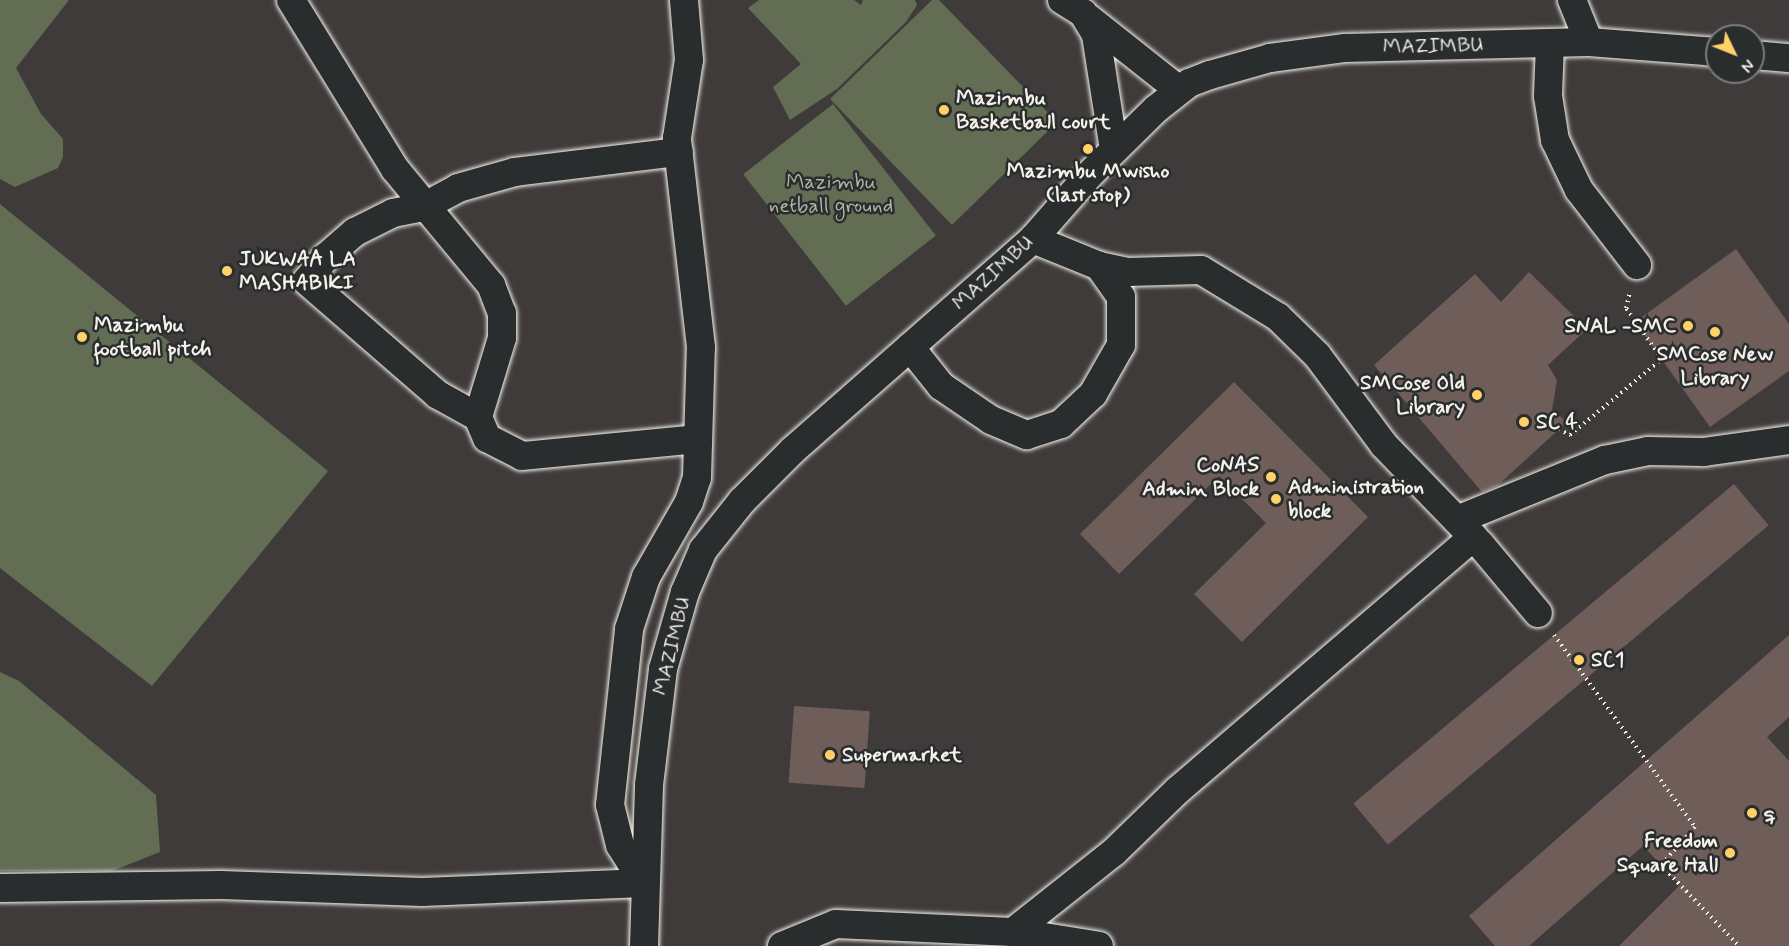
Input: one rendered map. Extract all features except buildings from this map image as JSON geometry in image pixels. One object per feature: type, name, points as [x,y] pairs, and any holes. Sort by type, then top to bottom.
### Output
[{"type":"street","points":[[291,0],[395,169],[423,207],[468,251],[491,285],[502,313],[502,338],[478,417]]},
{"type":"street","points":[[0,888],[220,885],[422,892],[644,883],[620,845],[611,814],[621,680],[629,629],[640,593],[694,490],[701,347],[677,138],[689,60],[684,0]]},
{"type":"street","points":[[1572,0],[1589,42]]},
{"type":"street","points":[[1071,4],[1179,90]]},
{"type":"street","points":[[1071,4],[1096,34],[1113,150]]},
{"type":"street","name":"MAZIMBU","points":[[644,946],[644,883],[649,785],[663,669],[695,565],[711,538],[769,474],[1033,239],[1113,150],[1179,90],[1210,75],[1270,58],[1345,48],[1589,42],[1705,51]]},
{"type":"street","points":[[1550,43],[1548,96],[1555,140],[1579,190],[1637,265]]},
{"type":"street","points":[[1765,56],[1789,58]]},
{"type":"street","points":[[679,152],[514,172],[458,188],[423,207],[393,213],[355,232],[307,281],[438,395],[478,417],[487,438],[522,456],[698,439]]},
{"type":"street","points":[[1033,239],[1099,266],[1127,272],[1201,270],[1247,295],[1278,317],[1317,355],[1384,445],[1465,528],[1538,613]]},
{"type":"street","points":[[910,347],[941,386],[991,420],[1027,435],[1061,424],[1093,394],[1121,345],[1121,297],[1099,266]]},
{"type":"street","points":[[1013,932],[1114,852],[1178,790],[1465,528],[1605,460],[1648,451],[1704,452],[1789,440]]},
{"type":"street","points":[[782,946],[836,924],[1013,932],[1099,946]]},
{"type":"path","points":[[1559,429],[1570,435],[1662,359],[1626,308],[1637,265]]},
{"type":"path","points":[[1538,613],[1695,827],[1661,865],[1739,946]]},
{"type":"green space","points":[[0,0],[69,0],[16,68],[41,114],[63,139],[63,157],[58,168],[15,187],[0,179]]},
{"type":"green space","points":[[759,0],[854,0],[861,5],[863,0],[915,0],[917,5],[906,22],[837,89],[790,120],[773,87],[801,64],[748,8]]},
{"type":"green space","name":"Mazimbu Basketball court","points":[[932,0],[939,0],[1057,122],[952,225],[830,99]]},
{"type":"green space","name":"Mazimbu netball ground","points":[[833,104],[936,236],[846,306],[743,174]]},
{"type":"green space","name":"Mazimbu football pitch","points":[[0,204],[328,471],[152,686],[0,568]]},
{"type":"green space","points":[[0,672],[19,681],[156,795],[160,852],[112,871],[0,871]]},
{"type":"place","name":"Mazimbu Basketball court","points":[[944,110]]},
{"type":"place","name":"Mazimbu Mwisho (last stop)","points":[[1088,149]]},
{"type":"place","name":"JUKWAA LA MASHABIKI","points":[[227,271]]},
{"type":"place","name":"SNAL -SMC","points":[[1688,326]]},
{"type":"place","name":"SMCose New Library","points":[[1715,332]]},
{"type":"place","name":"Mazimbu football pitch","points":[[82,337]]},
{"type":"place","name":"SMCose Old Library","points":[[1477,395]]},
{"type":"place","name":"SC 4","points":[[1524,422]]},
{"type":"place","name":"CoNAS Admin Block","points":[[1271,477]]},
{"type":"place","name":"Administration block","points":[[1276,499]]},
{"type":"place","name":"SC1","points":[[1579,660]]},
{"type":"place","name":"Supermarket","points":[[830,755]]},
{"type":"place","name":"q","points":[[1752,813]]},
{"type":"place","name":"Freedom Square Hall","points":[[1730,853]]}]
